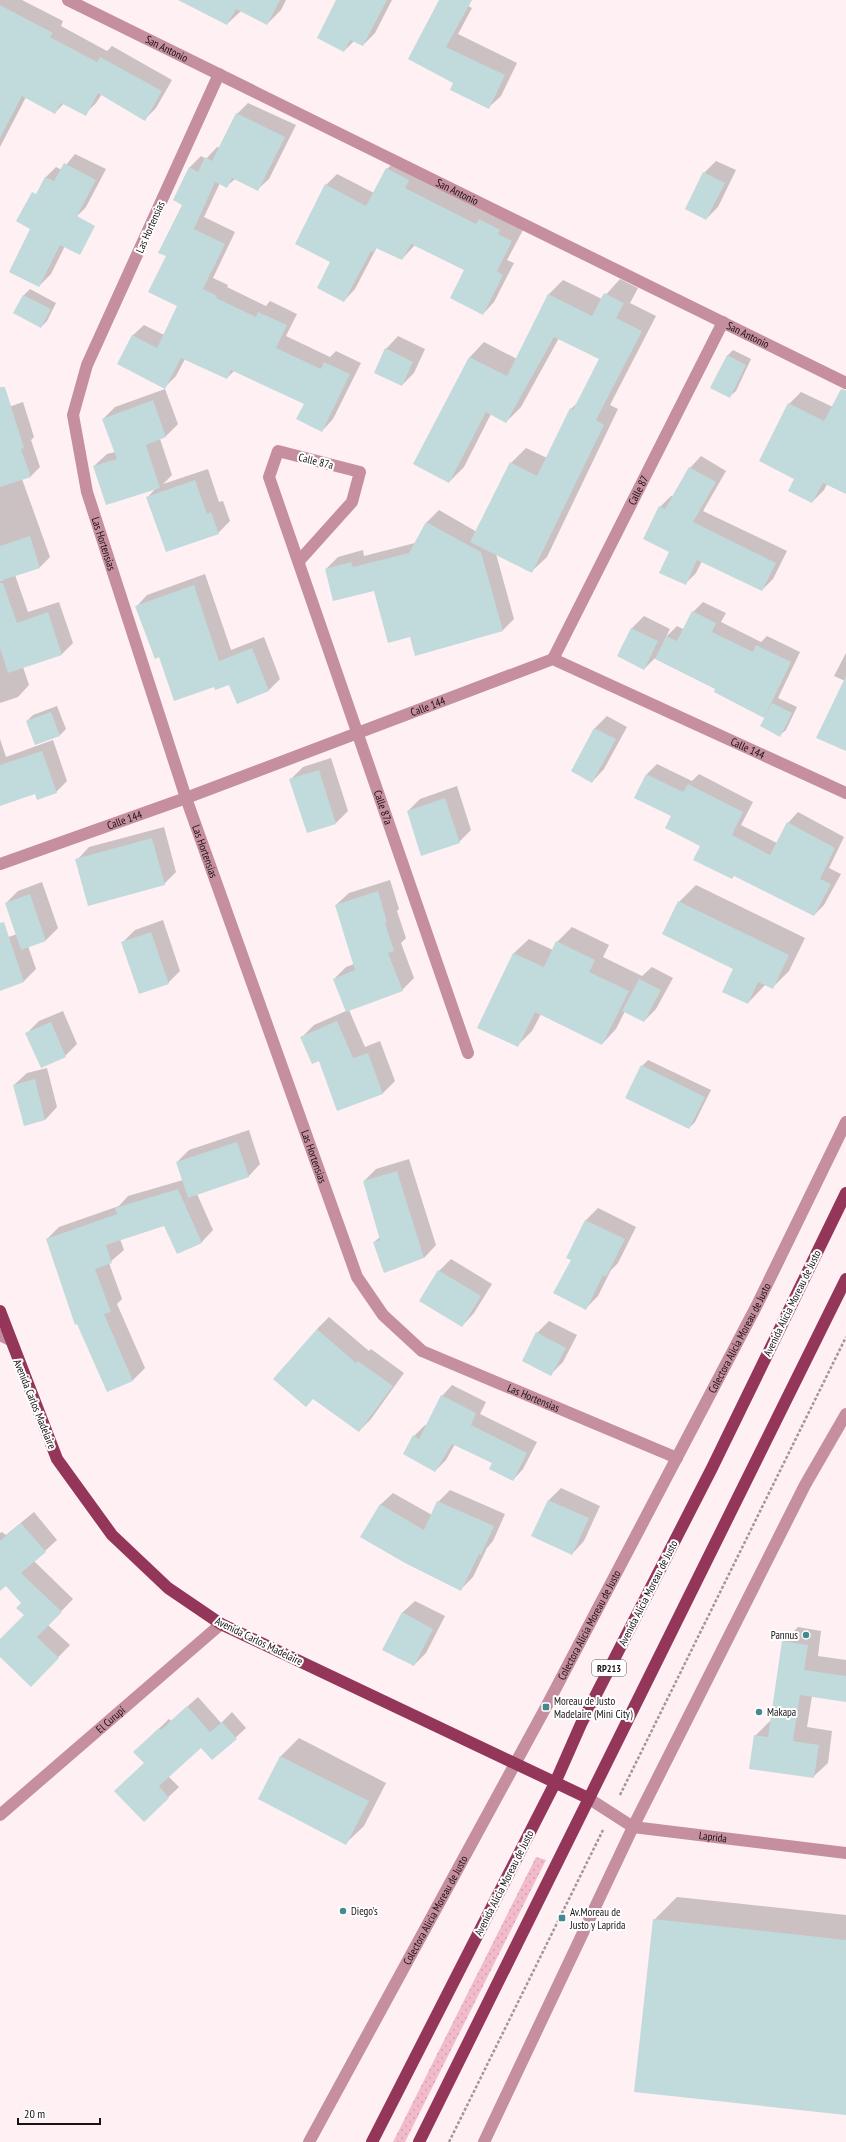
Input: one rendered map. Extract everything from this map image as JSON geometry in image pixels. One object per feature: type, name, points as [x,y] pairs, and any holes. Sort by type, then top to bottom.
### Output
[{"type":"main road","name":"Avenida Alicia Moreau de Justo","points":[[372,2142],[555,1783],[581,1724],[715,1461],[846,1193]]},
{"type":"main road","points":[[419,2142],[846,1278]]},
{"type":"main road","name":"Avenida Carlos Madelaire","points":[[0,1311],[5,1338],[57,1459],[112,1535],[168,1588],[221,1624],[588,1798]]},
{"type":"street","name":"San Antonio","points":[[68,0],[846,383]]},
{"type":"street","name":"Las Hortensias","points":[[219,74],[87,365],[73,415],[87,492],[186,798],[357,1277],[382,1316],[422,1351],[677,1458]]},
{"type":"street","name":"Calle 87","points":[[553,659],[723,322]]},
{"type":"street","name":"Calle 87a","points":[[299,561],[352,502],[360,472],[278,451],[270,477],[468,1053]]},
{"type":"street","name":"Calle 144","points":[[0,864],[186,798],[553,659],[846,793]]},
{"type":"street","name":"Colectora Alicia Moreau de Justo","points":[[310,2142],[515,1763],[677,1458],[757,1305],[846,1122]]},
{"type":"street","points":[[484,2142],[633,1827],[805,1485],[846,1414]]},
{"type":"street","name":"El Curupí","points":[[0,1815],[221,1624]]},
{"type":"street","name":"Laprida","points":[[588,1798],[633,1827],[846,1853]]},
{"type":"path","points":[[449,2142],[846,1337]]},
{"type":"shaded area","points":[[536,1857],[546,1860],[405,2142],[393,2142]]},
{"type":"building","points":[[178,0],[280,0],[267,25],[236,9],[227,25]]},
{"type":"building","points":[[336,0],[387,0],[363,46],[350,40],[344,52],[317,38]]},
{"type":"building","points":[[439,0],[472,0],[446,47],[505,75],[489,109],[450,90],[453,83],[408,59]]},
{"type":"building","points":[[0,5],[53,33],[50,37],[97,62],[100,57],[162,91],[145,121],[98,93],[86,116],[61,103],[55,114],[22,96],[0,138]]},
{"type":"building","points":[[236,113],[285,137],[258,191],[232,178],[227,188],[215,182],[194,229],[225,244],[203,289],[217,296],[216,298],[256,317],[258,312],[287,325],[276,348],[321,369],[324,362],[350,374],[322,432],[296,419],[304,404],[231,370],[227,379],[181,358],[165,389],[117,364],[132,335],[157,348],[177,306],[148,292],[166,256],[158,253],[182,205],[173,200],[189,167],[198,172],[205,157],[212,161]]},
{"type":"building","points":[[64,163],[96,180],[77,216],[95,226],[80,255],[60,245],[39,287],[9,272],[30,229],[16,221],[32,192],[36,194],[45,177],[54,181]]},
{"type":"building","points":[[386,168],[409,180],[405,188],[476,224],[479,219],[500,230],[498,234],[512,241],[497,271],[503,275],[483,315],[450,298],[464,270],[411,244],[402,260],[376,248],[373,252],[371,251],[344,302],[317,288],[330,262],[295,244],[325,184],[366,206]]},
{"type":"building","points":[[703,172],[725,183],[706,220],[685,209]]},
{"type":"building","points":[[604,293],[624,303],[616,318],[642,331],[596,420],[604,425],[532,573],[470,542],[510,462],[537,476],[570,408],[573,410],[599,359],[554,337],[506,423],[486,412],[449,483],[413,464],[469,357],[507,376],[548,294],[592,316]]},
{"type":"building","points":[[23,295],[51,309],[41,328],[13,313]]},
{"type":"building","points":[[385,348],[413,362],[402,386],[374,373]]},
{"type":"building","points":[[727,355],[746,365],[730,398],[710,388]]},
{"type":"building","points":[[0,387],[5,387],[24,448],[21,449],[31,477],[0,487]]},
{"type":"building","points":[[841,389],[846,390],[846,494],[823,483],[812,503],[788,491],[794,479],[759,461],[788,403],[824,421]]},
{"type":"building","points":[[153,400],[166,437],[146,445],[160,488],[106,505],[93,466],[117,459],[102,419]]},
{"type":"building","points":[[689,467],[716,482],[693,522],[776,563],[762,591],[697,560],[686,585],[659,573],[669,552],[643,539],[659,506],[665,509]]},
{"type":"building","points":[[195,480],[207,514],[211,512],[219,534],[166,552],[146,497]]},
{"type":"building","points":[[426,522],[481,552],[503,631],[415,656],[410,637],[388,643],[374,591],[333,601],[325,569],[351,562],[353,567],[409,553]]},
{"type":"building","points":[[30,536],[40,568],[0,581],[0,546]]},
{"type":"building","points":[[0,583],[3,583],[17,623],[48,612],[62,655],[8,673],[0,648]]},
{"type":"building","points":[[194,585],[219,661],[252,648],[269,691],[237,704],[229,685],[215,690],[214,687],[174,701],[159,657],[155,659],[135,606]]},
{"type":"building","points":[[692,611],[716,623],[712,632],[753,652],[756,645],[791,662],[764,718],[714,692],[715,689],[655,659],[666,636],[677,641]]},
{"type":"building","points":[[631,628],[658,641],[644,670],[617,656]]},
{"type":"building","points":[[846,676],[846,751],[816,738]]},
{"type":"building","points":[[772,703],[792,713],[780,737],[760,726]]},
{"type":"building","points":[[51,712],[60,736],[35,745],[26,721]]},
{"type":"building","points":[[594,728],[616,739],[592,783],[571,771]]},
{"type":"building","points":[[42,751],[57,793],[37,800],[35,794],[0,806],[0,765]]},
{"type":"building","points":[[319,770],[336,824],[307,833],[289,779]]},
{"type":"building","points":[[646,774],[683,792],[688,784],[743,812],[732,835],[770,855],[787,822],[835,848],[820,879],[831,884],[814,916],[734,876],[732,879],[693,860],[700,846],[665,828],[671,816],[634,798]]},
{"type":"building","points":[[445,798],[460,843],[421,856],[407,811]]},
{"type":"building","points":[[152,838],[165,885],[88,906],[75,859]]},
{"type":"building","points":[[378,891],[387,922],[385,923],[394,951],[388,953],[403,991],[346,1012],[333,979],[355,970],[335,905]]},
{"type":"building","points":[[30,894],[46,941],[21,950],[5,903]]},
{"type":"building","points":[[678,901],[789,955],[773,989],[758,982],[748,1004],[722,992],[733,969],[662,934]]},
{"type":"building","points":[[4,922],[24,982],[0,991],[0,923]]},
{"type":"building","points":[[151,932],[169,984],[139,994],[121,942]]},
{"type":"building","points":[[556,941],[595,960],[589,972],[629,991],[602,1045],[535,1012],[518,1047],[477,1028],[513,953],[544,967]]},
{"type":"building","points":[[639,979],[661,990],[644,1022],[622,1011]]},
{"type":"building","points":[[337,1021],[353,1058],[368,1053],[383,1094],[337,1111],[319,1061],[312,1064],[300,1037]]},
{"type":"building","points":[[51,1022],[66,1057],[41,1068],[25,1033]]},
{"type":"building","points":[[641,1065],[705,1097],[689,1129],[625,1098]]},
{"type":"building","points":[[35,1079],[45,1120],[24,1126],[13,1085]]},
{"type":"building","points":[[237,1142],[249,1177],[188,1198],[176,1162]]},
{"type":"building","points":[[397,1171],[424,1258],[384,1273],[373,1242],[380,1240],[363,1181]]},
{"type":"building","points":[[178,1189],[202,1243],[177,1254],[164,1226],[106,1245],[112,1263],[95,1269],[111,1312],[104,1314],[133,1381],[107,1392],[77,1324],[75,1325],[46,1239],[117,1214],[115,1208]]},
{"type":"building","points":[[585,1220],[625,1239],[606,1277],[603,1275],[586,1310],[553,1293],[571,1260],[566,1258]]},
{"type":"building","points":[[438,1270],[481,1296],[462,1327],[419,1301]]},
{"type":"building","points":[[317,1329],[356,1363],[358,1361],[393,1386],[359,1432],[313,1399],[306,1407],[273,1379]]},
{"type":"building","points":[[536,1332],[566,1348],[551,1376],[522,1361]]},
{"type":"building","points":[[441,1395],[476,1413],[471,1425],[527,1453],[513,1481],[489,1469],[492,1463],[452,1444],[435,1472],[403,1454],[413,1435],[419,1439]]},
{"type":"building","points":[[548,1500],[589,1518],[572,1555],[531,1536]]},
{"type":"building","points":[[437,1501],[494,1526],[481,1555],[479,1554],[461,1591],[405,1563],[360,1537],[380,1504],[424,1530]]},
{"type":"building","points":[[21,1523],[46,1552],[21,1573],[62,1612],[37,1637],[59,1658],[31,1687],[0,1657],[0,1639],[24,1615],[16,1608],[21,1603],[6,1586],[0,1591],[0,1541]]},
{"type":"building","points":[[402,1612],[433,1629],[414,1666],[382,1650]]},
{"type":"building","points":[[782,1641],[808,1645],[804,1670],[846,1676],[846,1702],[800,1695],[793,1741],[819,1745],[814,1778],[749,1769],[754,1735],[768,1737]]},
{"type":"building","points":[[187,1706],[210,1732],[222,1722],[237,1739],[212,1760],[201,1748],[159,1786],[169,1798],[144,1822],[114,1791],[144,1763],[133,1752],[159,1728],[161,1730]]},
{"type":"building","points":[[280,1756],[369,1801],[346,1845],[258,1799]]},
{"type":"building","points":[[653,1919],[846,1940],[846,2115],[634,2092]]},
{"type":"place","name":"Pannus","points":[[806,1635]]},
{"type":"place","name":"Moreau de Justo Madelaire (Mini City)","points":[[546,1707]]},
{"type":"place","name":"Makapa","points":[[759,1712]]},
{"type":"place","name":"Diego's","points":[[343,1911]]},
{"type":"place","name":"Av.Moreau de Justo y Laprida","points":[[562,1918]]}]
